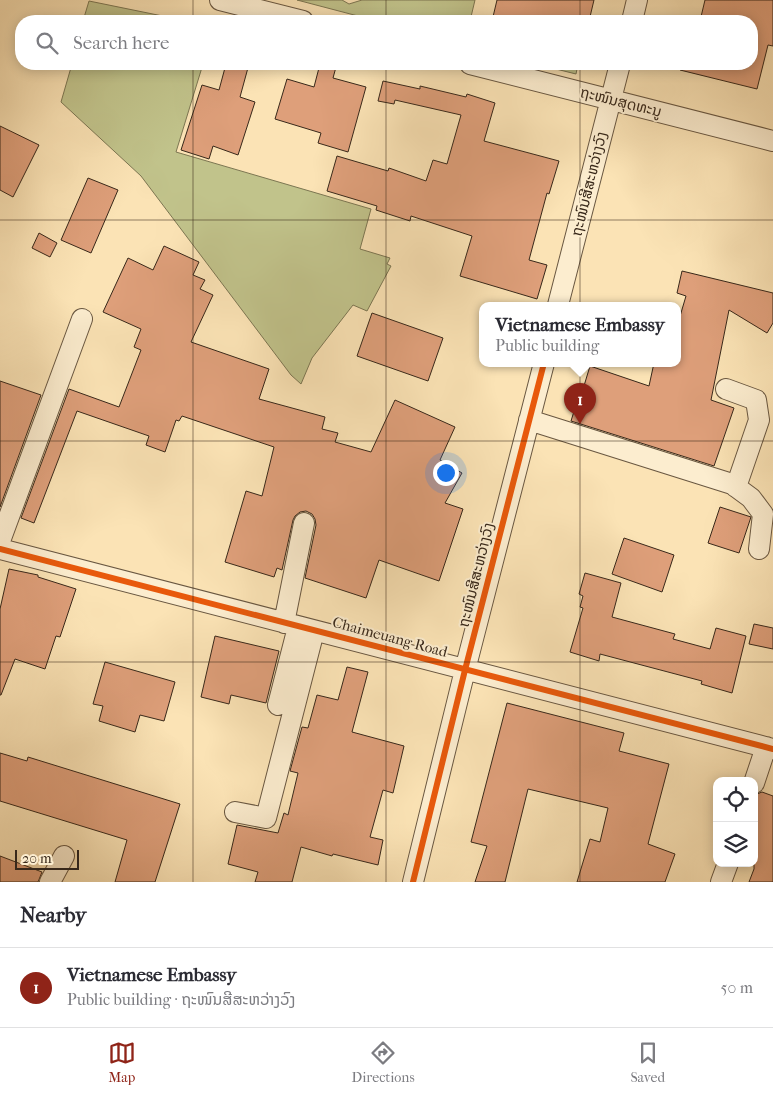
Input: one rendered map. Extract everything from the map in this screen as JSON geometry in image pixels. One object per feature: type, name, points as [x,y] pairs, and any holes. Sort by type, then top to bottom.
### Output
[{"type":"street","points":[[220,0],[279,15]]},
{"type":"street","points":[[633,15],[637,0]]},
{"type":"street","name":"ຖະໜົນສຸດທະນູ","points":[[494,70],[773,141]]},
{"type":"street","name":"ຖະໜົນສີສະຫວ່າງວົງ","points":[[559,302],[618,70]]},
{"type":"street","points":[[0,541],[82,319]]},
{"type":"street","name":"ຖະໜົນສີສະຫວ່າງວົງ","points":[[413,882],[543,367]]},
{"type":"street","points":[[726,389],[756,400],[759,420],[736,487]]},
{"type":"street","points":[[529,420],[723,481],[736,487],[752,498],[763,514],[759,550]]},
{"type":"street","points":[[236,812],[266,818],[299,627],[304,523]]},
{"type":"street","name":"Chaimeuang Road","points":[[0,549],[770,748]]},
{"type":"street","points":[[278,705],[299,627]]},
{"type":"street","points":[[757,777],[770,748]]},
{"type":"street","points":[[50,882],[64,856]]},
{"type":"street","points":[[721,882],[727,867]]},
{"type":"green space","points":[[297,0],[342,0],[349,4],[362,0],[475,0],[471,15],[354,15]]},
{"type":"green space","points":[[89,1],[158,15],[85,15]]},
{"type":"green space","points":[[70,70],[201,70],[176,152],[371,209],[360,249],[390,258],[387,264],[391,266],[367,311],[353,305],[312,358],[301,384],[291,375],[141,176],[61,102]]},
{"type":"green space","points":[[560,70],[577,70],[576,74]]},
{"type":"building","points":[[497,0],[594,0],[590,15],[493,15]]},
{"type":"building","points":[[705,0],[773,0],[773,46],[768,45],[757,89],[680,70],[758,70],[758,15],[701,15]]},
{"type":"building","points":[[224,70],[247,70],[240,97],[255,102],[238,155],[213,146],[209,159],[181,150],[202,85],[219,90]]},
{"type":"building","points":[[318,70],[335,70],[333,78],[366,87],[348,152],[318,143],[321,133],[275,119],[287,79],[314,87]]},
{"type":"building","points":[[383,81],[420,89],[420,86],[466,97],[467,94],[495,103],[484,141],[559,161],[549,194],[547,193],[529,260],[547,265],[537,299],[460,276],[472,236],[411,216],[410,221],[376,210],[377,206],[327,191],[337,156],[388,171],[389,168],[426,181],[433,160],[447,164],[461,115],[395,100],[394,104],[378,101]]},
{"type":"building","points":[[0,126],[39,145],[13,197],[0,190]]},
{"type":"building","points":[[88,178],[118,190],[91,253],[61,240]]},
{"type":"building","points":[[39,233],[57,243],[50,257],[32,248]]},
{"type":"building","points":[[164,246],[199,262],[193,275],[205,280],[200,289],[213,295],[191,342],[269,369],[259,399],[325,417],[322,429],[338,433],[335,442],[371,452],[395,400],[455,427],[440,460],[462,473],[445,503],[463,509],[439,581],[379,560],[366,598],[305,578],[316,525],[312,514],[306,511],[300,512],[293,520],[282,570],[277,568],[274,577],[225,562],[246,491],[262,496],[274,447],[182,416],[179,421],[176,420],[165,452],[146,445],[149,436],[77,411],[34,523],[21,518],[69,389],[119,407],[141,350],[134,347],[141,329],[103,312],[128,258],[153,270]]},
{"type":"building","points":[[682,271],[773,293],[773,323],[767,333],[729,310],[711,400],[734,408],[714,466],[571,421],[575,408],[577,409],[590,367],[649,386],[653,367],[681,367],[681,313],[686,296],[677,293]]},
{"type":"building","points":[[372,313],[443,338],[428,381],[357,356]]},
{"type":"building","points":[[0,381],[41,395],[0,507]]},
{"type":"building","points":[[720,507],[751,517],[739,553],[708,543]]},
{"type":"building","points":[[624,538],[674,555],[662,592],[612,574]]},
{"type":"building","points":[[9,569],[38,575],[38,577],[76,589],[60,637],[56,636],[45,669],[15,659],[0,695],[0,609]]},
{"type":"building","points":[[585,573],[621,583],[612,617],[675,634],[673,639],[710,649],[716,628],[746,636],[732,693],[701,684],[702,681],[600,654],[599,661],[570,652],[583,608],[580,607],[583,596],[579,594]]},
{"type":"building","points":[[754,624],[773,628],[773,649],[749,644]]},
{"type":"building","points":[[215,636],[279,651],[266,703],[231,695],[229,704],[201,697]]},
{"type":"building","points":[[105,662],[175,682],[164,721],[140,715],[135,732],[99,721],[103,706],[93,704]]},
{"type":"building","points":[[347,667],[368,672],[352,732],[404,746],[393,793],[383,790],[370,837],[383,840],[378,865],[333,854],[332,856],[301,847],[292,882],[255,882],[258,872],[228,864],[237,825],[278,833],[284,813],[288,815],[298,773],[290,771],[302,727],[308,728],[317,695],[338,700]]},
{"type":"building","points":[[507,703],[624,733],[619,751],[669,764],[648,844],[675,854],[665,882],[577,882],[590,839],[600,842],[608,808],[528,789],[505,882],[475,882],[487,846],[471,842]]},
{"type":"building","points":[[0,753],[27,761],[28,757],[180,804],[155,882],[115,882],[127,840],[0,801]]},
{"type":"building","points":[[762,792],[773,796],[773,882],[749,882],[754,867],[758,867],[758,794]]},
{"type":"building","points":[[0,856],[42,872],[38,882],[0,882]]},
{"type":"cycle path","points":[[413,882],[543,367]]},
{"type":"cycle path","points":[[0,549],[773,749]]},
{"type":"place","name":"Vietnamese Embassy","points":[[580,424]]}]
